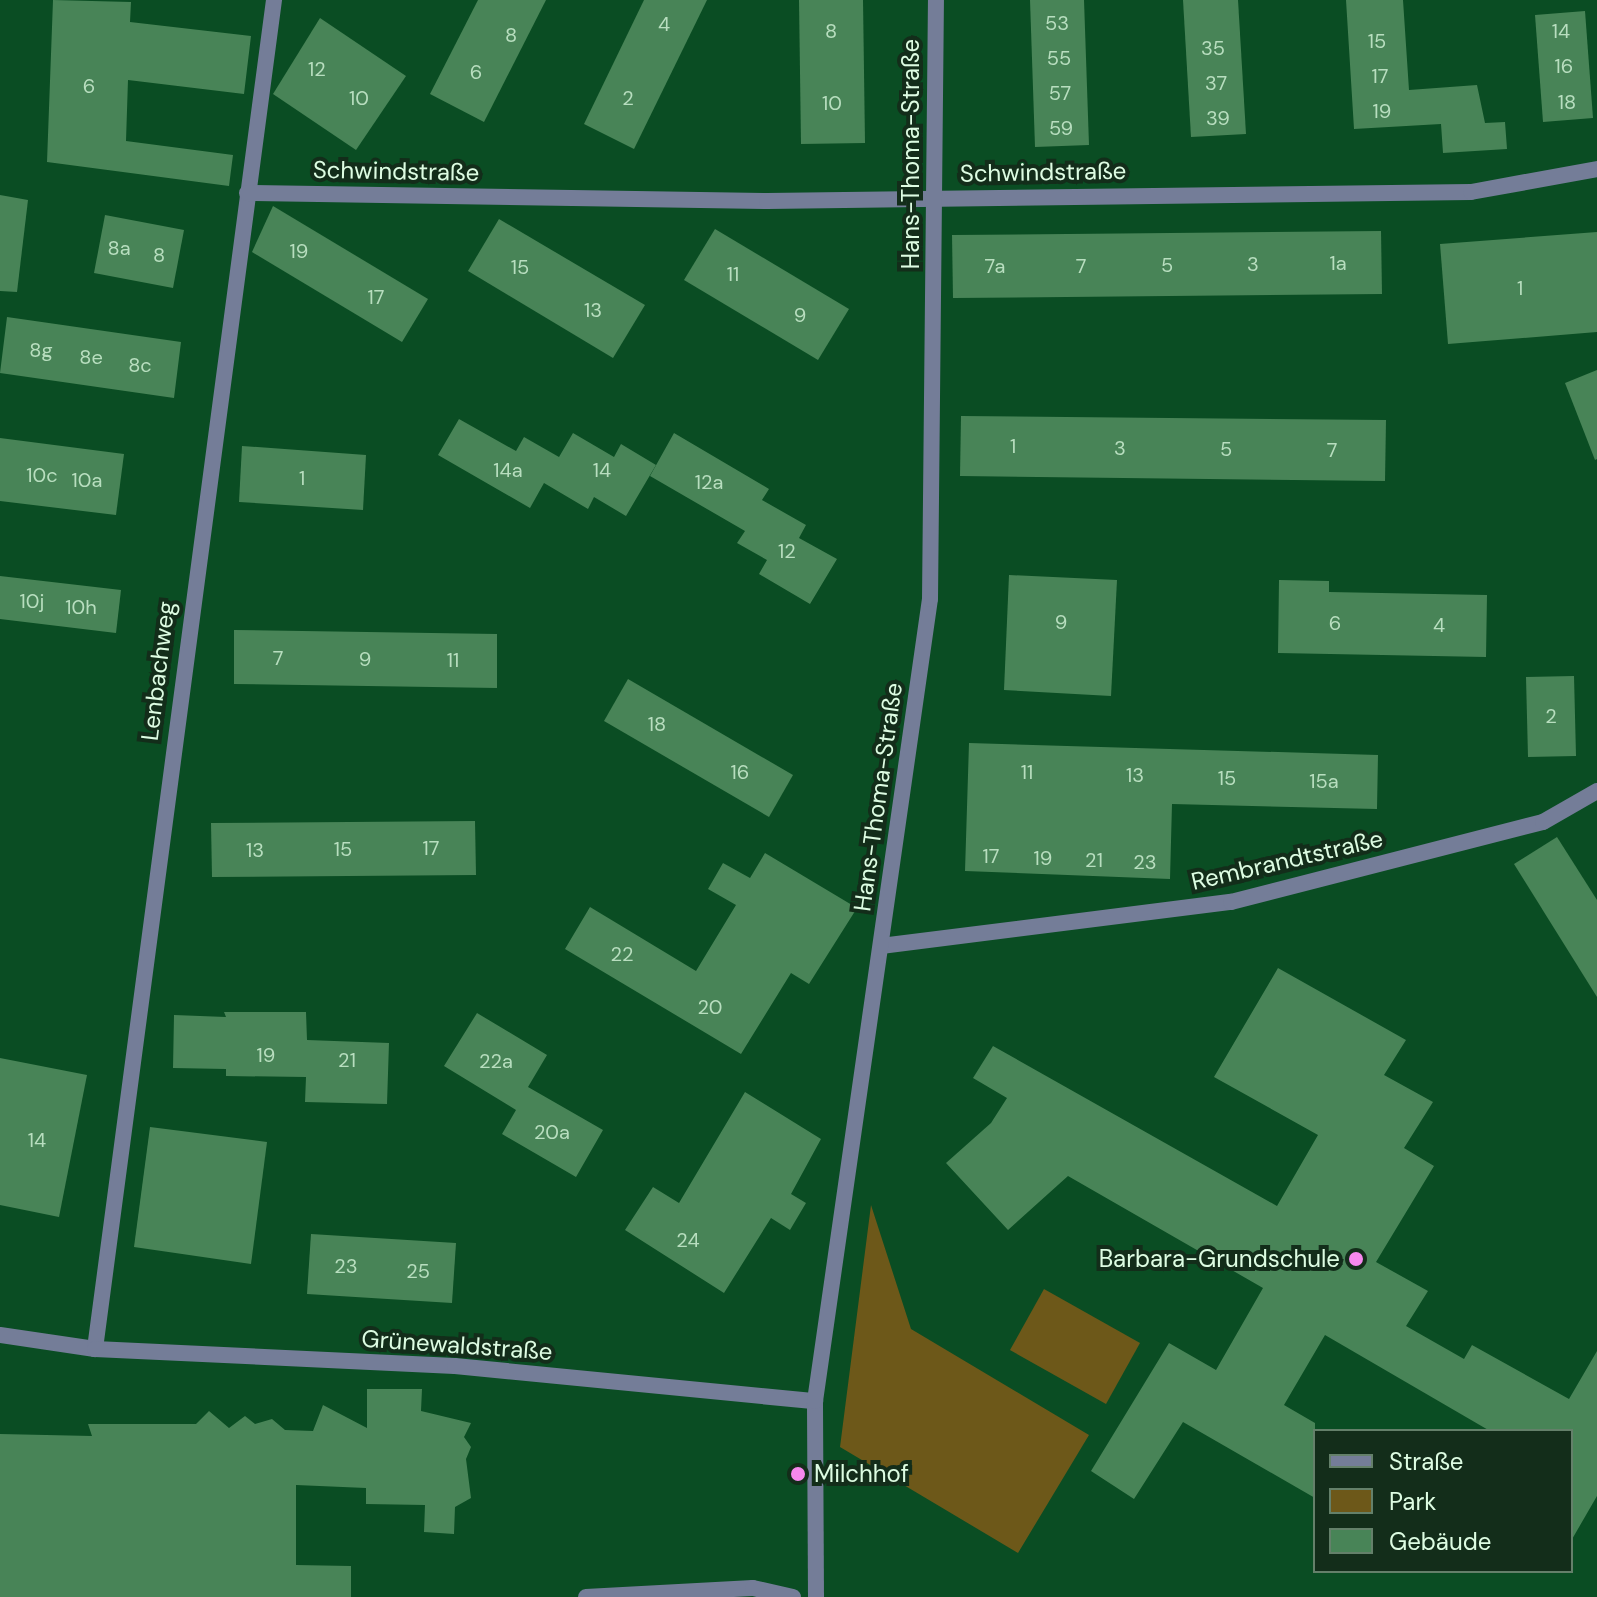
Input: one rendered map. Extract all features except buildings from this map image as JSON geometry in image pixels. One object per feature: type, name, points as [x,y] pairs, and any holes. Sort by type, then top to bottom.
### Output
[{"type":"street","name":"Lenbachweg","points":[[95,1349],[274,0]]},
{"type":"street","name":"Hans-Thoma-Straße","points":[[816,1597],[815,1401],[930,599],[936,0]]},
{"type":"street","name":"Schwindstraße","points":[[247,193],[767,201],[1471,192],[1597,169]]},
{"type":"street","name":"Rembrandtstraße","points":[[881,946],[1231,902],[1543,822],[1597,791]]},
{"type":"street","name":"Grünewaldstraße","points":[[0,1335],[95,1349],[455,1366],[815,1401]]},
{"type":"street","points":[[586,1597],[753,1588],[793,1597]]},
{"type":"green space","points":[[871,1205],[911,1329],[1089,1435],[1018,1553],[840,1447]]},
{"type":"green space","points":[[1044,1289],[1140,1343],[1106,1404],[1010,1350]]},
{"type":"place","name":"Barbara-Grundschule","points":[[1356,1259]]},
{"type":"place","name":"Milchhof","points":[[798,1474]]}]
